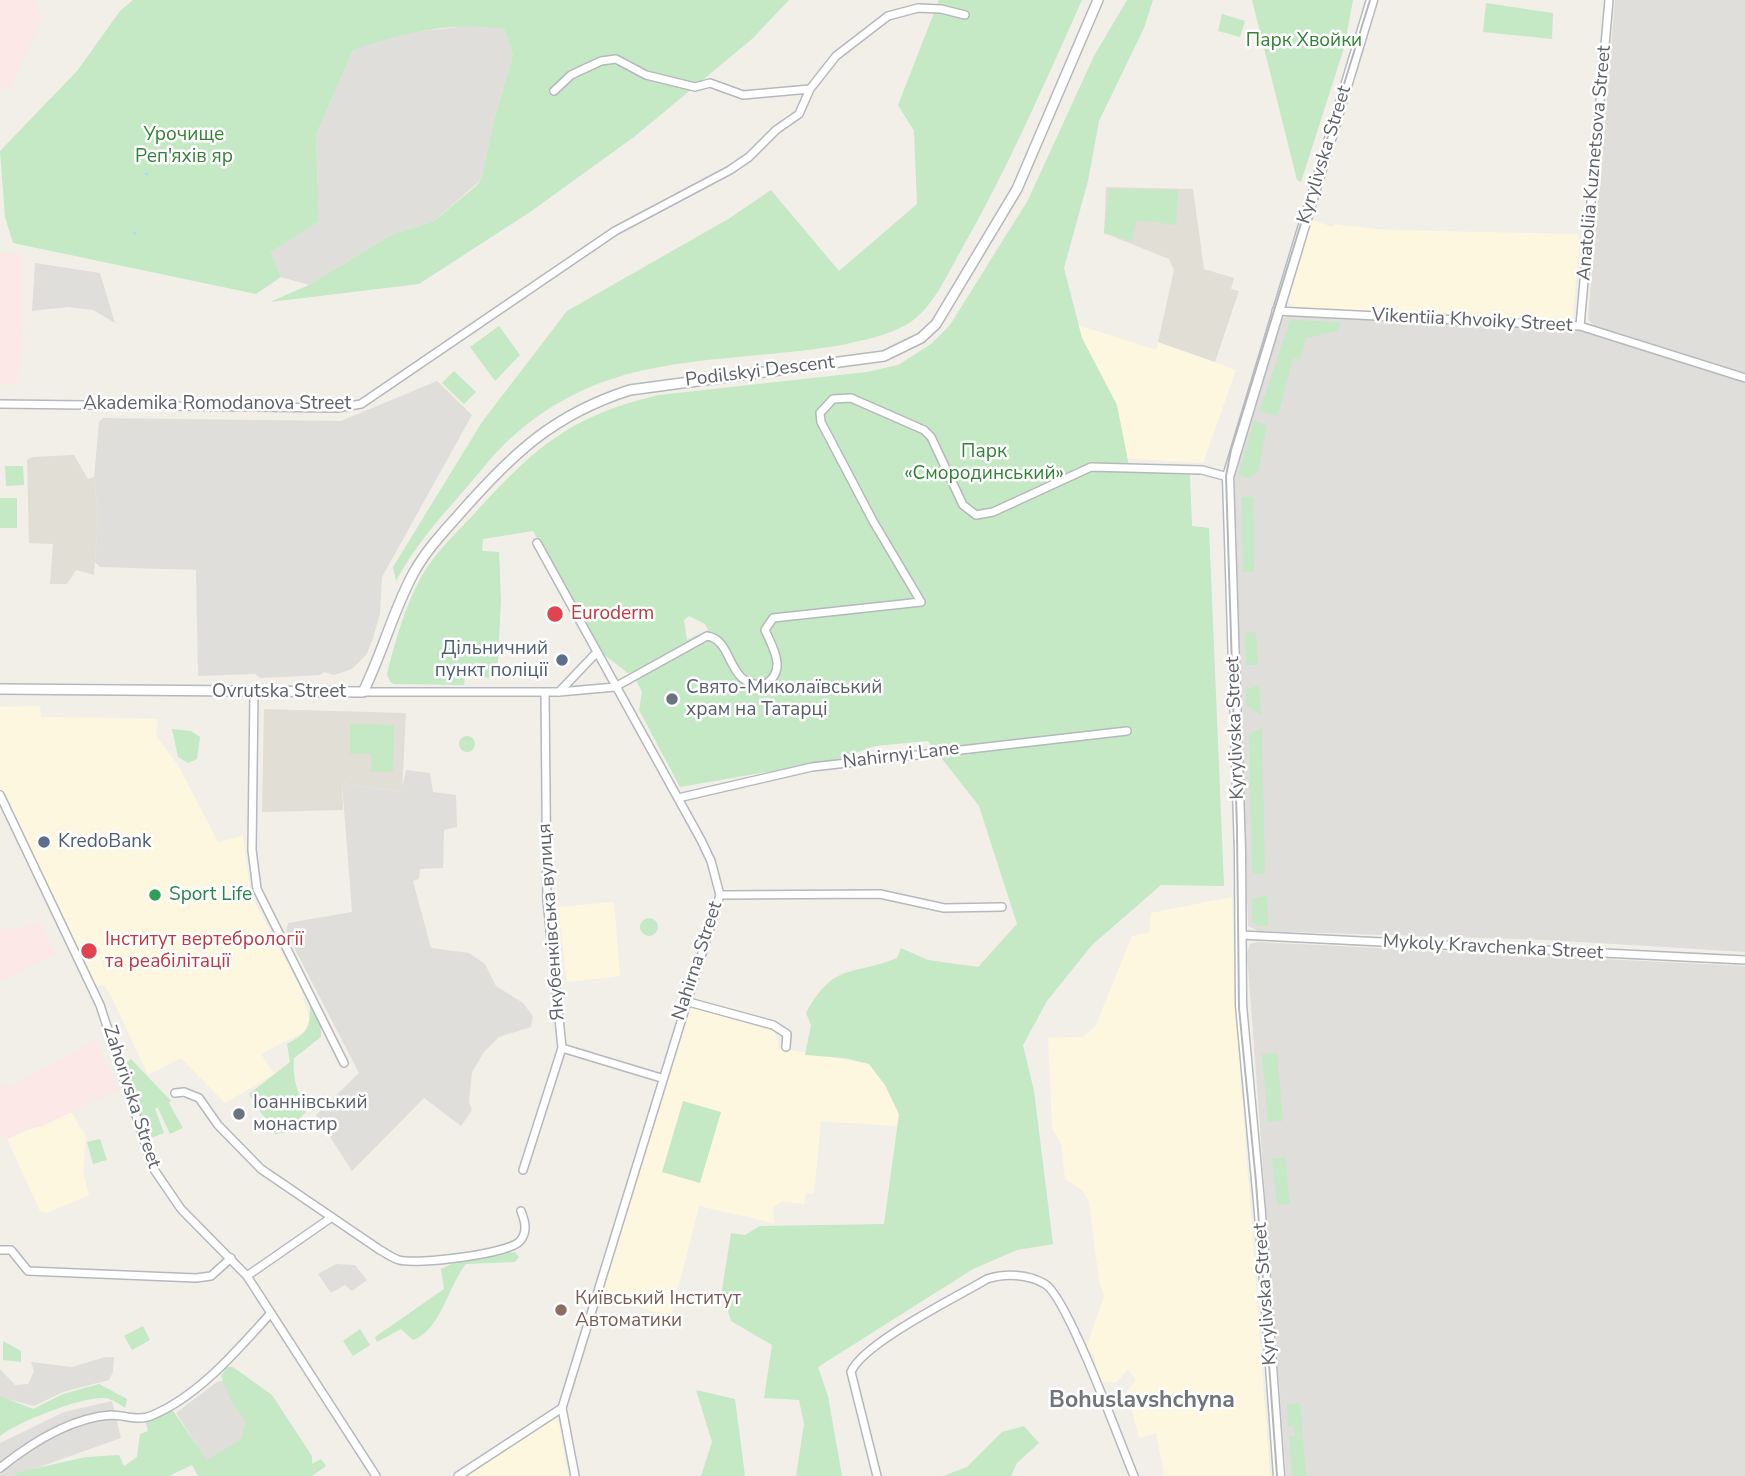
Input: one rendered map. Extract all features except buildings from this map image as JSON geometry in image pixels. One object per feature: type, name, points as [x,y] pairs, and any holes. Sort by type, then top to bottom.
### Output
[{"type":"main road","name":"Kyrylivska Street","points":[[1279,1476],[1261,1213],[1241,1005],[1228,477],[1372,0]]},
{"type":"street","name":"Podilskyi Descent","points":[[363,692],[404,593],[422,559],[517,452],[552,425],[598,400],[630,390],[884,356],[920,338],[936,324],[1017,189],[1098,0]]},
{"type":"street","name":"Anatoliia Kuznetsova Street","points":[[1580,326],[1609,0]]},
{"type":"street","name":"Akademika Romodanova Street","points":[[0,404],[352,407],[372,399],[594,245],[749,157],[776,130],[800,114],[810,89],[836,56],[888,16],[918,8],[965,15]]},
{"type":"street","points":[[554,91],[571,75],[601,61],[616,59],[646,75],[695,87],[710,83],[743,95],[810,89]]},
{"type":"street","name":"Vikentiia Khvoiky Street","points":[[1276,311],[1580,326],[1745,378]]},
{"type":"street","points":[[615,687],[706,636],[720,643],[744,681],[754,686],[765,685],[776,675],[778,665],[765,630],[773,618],[921,602],[873,521],[821,422],[820,413],[833,399],[851,398],[924,430],[937,449],[963,505],[976,515],[993,512],[1091,467],[1202,470],[1228,477]]},
{"type":"street","name":"Nahirna Street","points":[[537,543],[711,861],[720,895],[685,1001],[562,1408]]},
{"type":"street","points":[[559,692],[597,652]]},
{"type":"street","name":"Ovrutska Street","points":[[0,689],[559,692],[615,687]]},
{"type":"street","points":[[254,692],[252,850],[257,889],[344,1063]]},
{"type":"street","name":"Якубенківська вулиця","points":[[545,692],[547,900],[562,1048],[661,1079]]},
{"type":"street","name":"Nahirnyi Lane","points":[[678,799],[812,767],[1127,731]]},
{"type":"street","name":"Zahorivska Street","points":[[0,795],[100,1004],[153,1168],[181,1209],[247,1276],[376,1476]]},
{"type":"street","points":[[720,895],[880,894],[944,908],[1002,907]]},
{"type":"street","name":"Mykoly Kravchenka Street","points":[[1241,935],[1745,960]]},
{"type":"street","points":[[685,1001],[773,1025],[787,1034],[786,1047]]},
{"type":"street","points":[[523,1170],[562,1048]]},
{"type":"street","points":[[176,1093],[184,1092],[199,1098],[246,1156],[380,1250],[399,1260],[415,1261],[512,1247],[524,1234],[526,1223],[521,1211]]},
{"type":"street","points":[[247,1276],[332,1217]]},
{"type":"street","points":[[0,1250],[11,1250],[28,1271],[196,1278],[211,1276],[231,1258]]},
{"type":"street","points":[[877,1476],[851,1372],[853,1366],[877,1345],[987,1279],[1001,1274],[1016,1275],[1046,1284],[1065,1309],[1134,1476]]},
{"type":"street","points":[[0,1468],[39,1440],[75,1423],[112,1415],[138,1419],[153,1415],[214,1375],[236,1347],[271,1313]]},
{"type":"street","points":[[458,1476],[562,1408],[575,1476]]},
{"type":"shaded area","points":[[0,0],[36,0],[41,21],[11,86],[0,89]]},
{"type":"shaded area","points":[[1615,0],[1745,0],[1745,373],[1593,325],[1588,319]]},
{"type":"shaded area","points":[[477,25],[504,29],[513,55],[494,120],[481,180],[434,221],[391,235],[309,285],[281,277],[271,252],[319,222],[316,135],[353,50],[396,34]]},
{"type":"shaded area","points":[[1106,187],[1193,189],[1204,269],[1234,278],[1231,289],[1239,291],[1215,362],[1158,342],[1174,270],[1169,259],[1104,233]]},
{"type":"shaded area","points":[[1312,220],[1333,227],[1335,224],[1384,230],[1578,234],[1572,322],[1294,308],[1288,301]]},
{"type":"shaded area","points":[[0,253],[22,254],[22,332],[17,384],[0,383]]},
{"type":"shaded area","points":[[35,263],[100,273],[115,323],[93,310],[68,307],[32,311]]},
{"type":"shaded area","points":[[1288,316],[1581,330],[1745,382],[1745,952],[1548,940],[1258,931],[1248,926],[1232,477],[1280,320]]},
{"type":"shaded area","points":[[1078,325],[1156,350],[1158,342],[1236,370],[1203,463],[1120,458]]},
{"type":"shaded area","points":[[437,381],[472,415],[382,577],[380,614],[373,638],[367,654],[352,669],[334,675],[324,672],[320,675],[260,678],[255,674],[198,676],[196,570],[100,567],[95,562],[98,518],[94,477],[99,422],[103,418],[341,421]]},
{"type":"shaded area","points":[[74,455],[88,479],[94,477],[98,518],[94,575],[76,570],[67,584],[50,584],[53,544],[29,543],[27,460],[32,457]]},
{"type":"shaded area","points":[[40,706],[41,717],[158,719],[156,736],[178,765],[218,842],[243,836],[251,895],[300,988],[310,1020],[303,1032],[261,1054],[274,1074],[225,1103],[181,1058],[148,1075],[104,985],[95,987],[0,789],[0,707]]},
{"type":"shaded area","points":[[264,709],[406,713],[402,792],[342,783],[343,810],[262,812]]},
{"type":"shaded area","points":[[406,770],[430,773],[433,792],[456,795],[457,827],[444,830],[443,868],[420,869],[419,879],[413,881],[431,948],[469,953],[485,964],[496,986],[523,1003],[533,1016],[531,1027],[499,1037],[484,1052],[472,1072],[469,1102],[472,1110],[461,1126],[424,1098],[352,1171],[316,1115],[359,1073],[286,932],[288,923],[352,912],[342,783],[401,792]]},
{"type":"shaded area","points":[[1232,897],[1235,999],[1270,1476],[1164,1476],[1156,1433],[1139,1438],[1127,1391],[1136,1380],[1128,1369],[1116,1383],[1099,1382],[1094,1355],[1086,1348],[1104,1296],[1099,1281],[1089,1201],[1081,1189],[1065,1179],[1061,1143],[1052,1128],[1048,1038],[1083,1037],[1095,1027],[1132,936],[1149,933],[1151,913]]},
{"type":"shaded area","points":[[614,902],[620,976],[567,982],[558,907]]},
{"type":"shaded area","points":[[40,921],[56,954],[0,981],[0,930],[23,928]]},
{"type":"shaded area","points":[[1257,942],[1745,966],[1745,1476],[1286,1476],[1247,953],[1250,944]]},
{"type":"shaded area","points":[[689,1006],[775,1032],[779,1048],[869,1064],[885,1085],[899,1115],[897,1126],[821,1121],[814,1194],[806,1193],[804,1204],[782,1201],[773,1208],[774,1223],[699,1206],[671,1316],[599,1296]]},
{"type":"shaded area","points":[[95,1040],[118,1090],[40,1127],[29,1128],[7,1139],[0,1134],[0,1084],[11,1087]]},
{"type":"shaded area","points":[[71,1112],[86,1136],[83,1172],[89,1195],[47,1213],[40,1211],[7,1139]]},
{"type":"shaded area","points":[[336,1264],[355,1265],[367,1280],[352,1291],[345,1285],[331,1293],[318,1274]]},
{"type":"shaded area","points":[[114,1357],[113,1372],[109,1380],[63,1392],[34,1406],[0,1397],[0,1369],[15,1385],[28,1384],[34,1371],[31,1362],[72,1367]]},
{"type":"shaded area","points":[[228,1379],[253,1431],[207,1461],[176,1413],[217,1382]]},
{"type":"shaded area","points":[[112,1401],[121,1438],[14,1476],[0,1476],[0,1443],[64,1412]]},
{"type":"shaded area","points":[[558,1418],[568,1476],[467,1476],[552,1419]]},
{"type":"green space","name":"Урочище Реп'яхів яр","points":[[133,0],[789,0],[752,39],[634,137],[530,212],[419,284],[270,302],[309,285],[391,235],[434,221],[476,186],[481,180],[494,120],[513,55],[504,29],[465,27],[427,30],[353,50],[316,135],[319,222],[271,252],[281,277],[256,294],[13,243],[5,217],[0,151],[77,71],[120,11]]},
{"type":"green space","points":[[939,0],[1082,0],[993,190],[927,307],[899,329],[843,345],[664,366],[601,383],[571,396],[542,414],[500,449],[428,532],[396,581],[393,567],[482,422],[567,311],[730,218],[771,190],[839,271],[917,204],[914,131],[898,105]]},
{"type":"green space","name":"Парк «Смородинський»","points":[[1127,0],[1153,0],[1144,28],[1099,121],[1088,181],[1064,268],[1082,338],[1117,405],[1130,471],[1190,475],[1192,526],[1209,528],[1224,886],[1161,885],[1092,945],[1047,1001],[1023,1045],[1034,1091],[1053,1244],[1017,1250],[973,1269],[818,1367],[828,1396],[842,1476],[796,1476],[804,1424],[799,1400],[764,1398],[772,1345],[731,1321],[722,1290],[731,1233],[745,1235],[760,1226],[884,1224],[899,1114],[885,1085],[869,1064],[845,1058],[805,1055],[811,1025],[806,1013],[816,996],[835,978],[897,958],[901,948],[928,960],[978,967],[1017,924],[979,806],[928,741],[875,746],[836,760],[680,787],[639,710],[642,692],[632,672],[628,673],[603,654],[533,531],[483,539],[482,551],[499,552],[501,601],[497,678],[465,677],[464,685],[394,684],[390,682],[387,674],[407,607],[431,562],[516,470],[556,437],[601,413],[659,395],[867,372],[898,365],[931,344],[950,325],[1028,200],[1094,56]],"holes":[[[689,616],[705,624],[708,630],[687,640],[684,620]]]},
{"type":"green space","name":"Парк Хвойки","points":[[1252,0],[1353,0],[1344,48],[1301,182],[1297,180]]},
{"type":"green space","points":[[1486,3],[1553,13],[1552,39],[1483,32]]},
{"type":"green space","points":[[1222,14],[1245,21],[1240,37],[1218,31]]},
{"type":"green space","points":[[1109,189],[1178,190],[1176,225],[1137,220],[1132,241],[1104,233]]},
{"type":"green space","points":[[1290,320],[1341,322],[1337,331],[1306,338],[1300,360],[1293,358],[1278,416],[1260,411]]},
{"type":"green space","points":[[499,326],[520,355],[495,381],[470,347]]},
{"type":"green space","points":[[454,371],[476,392],[464,404],[442,383]]},
{"type":"green space","points":[[1254,421],[1267,425],[1258,472],[1249,478],[1238,475]]},
{"type":"green space","points":[[5,466],[23,466],[24,485],[6,486]]},
{"type":"green space","points":[[1242,497],[1253,497],[1254,572],[1243,572]]},
{"type":"green space","points":[[0,498],[17,498],[17,528],[0,528]]},
{"type":"green space","points":[[1256,632],[1258,665],[1246,665],[1245,633]]},
{"type":"green space","points":[[1259,685],[1261,715],[1246,705],[1246,690]]},
{"type":"green space","points":[[350,724],[394,725],[393,772],[371,772],[371,754],[350,754]]},
{"type":"green space","points":[[1262,728],[1265,874],[1252,873],[1249,734]]},
{"type":"green space","points":[[172,729],[191,731],[200,737],[197,759],[188,763],[178,757]]},
{"type":"green space","points":[[467,736],[475,744],[467,752],[459,744]]},
{"type":"green space","points":[[1267,895],[1268,926],[1257,926],[1252,921],[1252,899]]},
{"type":"green space","points":[[649,918],[655,921],[658,927],[655,933],[649,936],[643,933],[640,927],[643,921]]},
{"type":"green space","points":[[310,1005],[321,1026],[321,1037],[294,1058],[296,1086],[306,1112],[285,1133],[275,1134],[249,1094],[290,1062],[287,1044],[307,1029]]},
{"type":"green space","points":[[1277,1053],[1283,1121],[1268,1122],[1262,1054]]},
{"type":"green space","points":[[131,1059],[171,1101],[169,1103],[183,1128],[170,1134],[158,1108],[165,1104],[155,1109],[164,1133],[151,1138],[144,1126],[125,1064]]},
{"type":"green space","points":[[683,1101],[721,1112],[700,1183],[662,1172]]},
{"type":"green space","points":[[100,1139],[107,1160],[93,1164],[87,1142]]},
{"type":"green space","points":[[1285,1157],[1290,1204],[1277,1205],[1272,1159]]},
{"type":"green space","points":[[515,1252],[519,1257],[515,1262],[466,1264],[431,1327],[423,1335],[413,1340],[401,1329],[377,1342],[375,1337],[444,1289],[441,1269],[460,1260]]},
{"type":"green space","points":[[143,1326],[150,1340],[132,1350],[124,1336]]},
{"type":"green space","points":[[360,1329],[370,1345],[353,1356],[343,1341]]},
{"type":"green space","points":[[3,1341],[21,1351],[21,1362],[3,1360]]},
{"type":"green space","points":[[227,1367],[233,1367],[272,1395],[312,1456],[312,1464],[321,1459],[326,1466],[312,1476],[198,1476],[192,1465],[169,1476],[14,1476],[19,1472],[86,1457],[119,1455],[124,1466],[137,1457],[140,1434],[148,1431],[146,1423],[171,1408],[207,1460],[241,1439],[246,1421],[232,1403],[221,1376]]},
{"type":"green space","points":[[99,1384],[127,1399],[125,1408],[105,1398],[95,1398],[35,1417],[0,1436],[0,1396],[33,1409],[63,1394]]},
{"type":"green space","points":[[696,1390],[735,1399],[745,1476],[701,1476],[712,1442]]},
{"type":"green space","points":[[1300,1403],[1306,1476],[1292,1476],[1289,1437],[1295,1436],[1294,1426],[1288,1426],[1287,1404]]},
{"type":"green space","points":[[1024,1426],[1039,1443],[1017,1463],[1011,1476],[943,1476],[967,1467],[1002,1432]]},
{"type":"tram line","points":[[1277,1476],[1256,1182],[1239,1008],[1237,829],[1226,476],[1231,450],[1370,0]]},
{"type":"place","name":"Euroderm","points":[[555,614]]},
{"type":"place","name":"Дільничний пункт поліції","points":[[562,660]]},
{"type":"place","name":"Свято-Миколаївський храм на Татарці","points":[[672,699]]},
{"type":"place","name":"KredoBank","points":[[44,842]]},
{"type":"place","name":"Sport Life","points":[[155,895]]},
{"type":"place","name":"Інститут вертебрології та реабілітації","points":[[89,951]]},
{"type":"place","name":"Іоаннівський монастир","points":[[239,1114]]},
{"type":"place","name":"Київський Інститут Автоматики","points":[[561,1310]]},
{"type":"district","name":"Bohuslavshchyna","points":[[1142,1401]]}]
